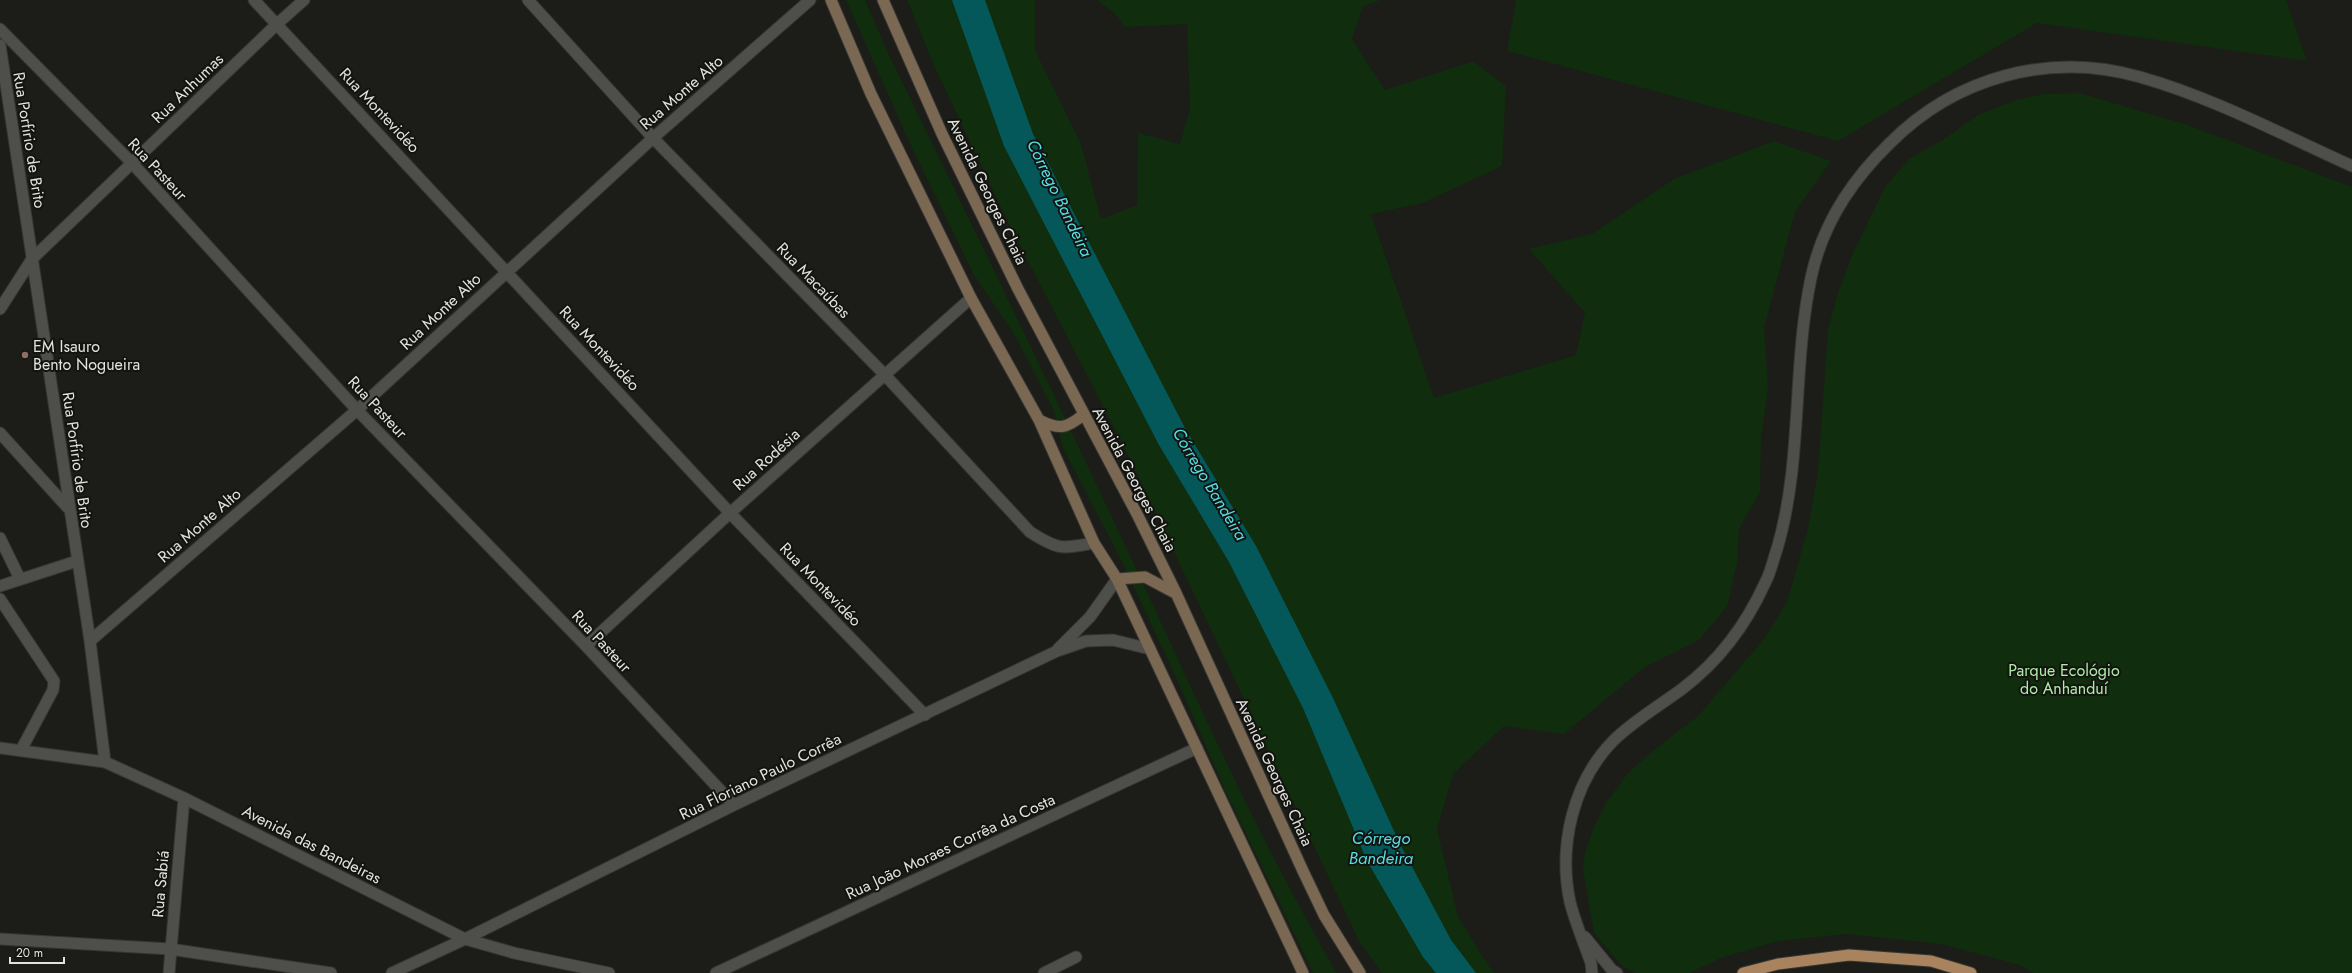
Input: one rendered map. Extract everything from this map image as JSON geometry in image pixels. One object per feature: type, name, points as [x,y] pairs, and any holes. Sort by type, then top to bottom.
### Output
[{"type":"main road","points":[[831,0],[872,94],[971,298],[1038,420],[1094,543],[1117,579],[1302,973]]},
{"type":"main road","name":"Avenida Georges Chaia","points":[[883,0],[942,134],[1018,289],[1138,516],[1176,593],[1324,915],[1360,973]]},
{"type":"main road","points":[[1038,420],[1053,427],[1065,427],[1083,414]]},
{"type":"main road","points":[[1117,579],[1145,577],[1176,593]]},
{"type":"main road","points":[[1744,973],[1778,964],[1849,955],[1931,961],[1971,973]]},
{"type":"street","name":"Rua Montevidéo","points":[[254,0],[507,270],[730,513],[925,715]]},
{"type":"street","name":"Rua Anhumas","points":[[0,309],[32,259],[277,24],[304,0]]},
{"type":"street","name":"Rua Macaúbas","points":[[528,0],[653,138],[884,374],[1030,532],[1050,545],[1065,548],[1094,543]]},
{"type":"street","name":"Rua Monte Alto","points":[[90,641],[357,410],[507,270],[653,138],[810,0]]},
{"type":"street","name":"Rua Pasteur","points":[[0,29],[132,163],[357,410],[586,646],[734,805]]},
{"type":"street","name":"Rua Porfírio de Brito","points":[[0,45],[76,561],[90,641],[105,762]]},
{"type":"street","points":[[1592,973],[1591,963],[1570,903],[1566,869],[1568,835],[1575,804],[1591,770],[1612,742],[1640,719],[1684,687],[1719,656],[1747,618],[1768,579],[1785,519],[1793,463],[1803,333],[1811,278],[1822,238],[1842,200],[1869,164],[1894,138],[1929,110],[1966,89],[2001,75],[2049,68],[2090,67],[2137,76],[2185,91],[2352,166]]},
{"type":"street","name":"Rua Rodésia","points":[[586,646],[730,513],[884,374],[971,298]]},
{"type":"street","points":[[0,433],[68,508]]},
{"type":"street","points":[[0,538],[20,579]]},
{"type":"street","points":[[0,586],[76,561]]},
{"type":"street","points":[[1057,651],[1090,617],[1117,579]]},
{"type":"street","points":[[0,599],[54,681],[53,690],[21,750]]},
{"type":"street","name":"Rua Floriano Paulo Corrêa","points":[[392,973],[466,939],[734,805],[1057,651],[1086,641],[1106,640],[1150,649]]},
{"type":"street","name":"Avenida das Bandeiras","points":[[0,748],[105,762],[184,798],[466,939],[514,953],[610,973]]},
{"type":"street","name":"Rua João Moraes Corrêa da Costa","points":[[716,973],[1197,748]]},
{"type":"street","name":"Rua Sabiá","points":[[169,973],[184,798]]},
{"type":"street","points":[[1580,931],[1612,970],[1618,973]]},
{"type":"street","points":[[0,939],[170,949],[330,973]]},
{"type":"street","points":[[1044,973],[1076,957]]},
{"type":"green space","points":[[846,0],[865,0],[888,53],[1068,425],[1227,764],[1280,869],[1337,973],[1313,973],[1225,790],[1175,675],[1122,562],[1063,448],[1053,409],[1014,334],[974,275],[912,148]]},
{"type":"green space","points":[[907,0],[1035,0],[1035,50],[1081,144],[1101,219],[1137,205],[1138,133],[1180,144],[1190,109],[1187,24],[1125,27],[1114,13],[1097,0],[1381,0],[1363,6],[1352,39],[1385,90],[1473,61],[1506,86],[1502,166],[1423,203],[1371,214],[1434,398],[1576,355],[1585,313],[1529,249],[1592,234],[1674,179],[1774,141],[1831,161],[1795,212],[1764,328],[1768,388],[1761,438],[1760,492],[1739,529],[1737,564],[1727,607],[1699,640],[1645,667],[1564,734],[1504,726],[1453,774],[1437,829],[1458,916],[1488,965],[1495,973],[1382,973],[1359,941],[1126,451],[1010,226],[936,70]]},
{"type":"green space","points":[[1516,0],[2286,0],[2307,61],[2037,23],[1838,141],[1507,51]]},
{"type":"green space","name":"Parque Ecológio do Anhanduí","points":[[2079,93],[2185,124],[2352,187],[2352,973],[2033,973],[2020,965],[1941,944],[1846,934],[1778,941],[1721,958],[1690,973],[1636,973],[1622,966],[1594,933],[1583,870],[1585,852],[1593,829],[1607,801],[1628,773],[1655,749],[1698,716],[1764,639],[1787,602],[1807,532],[1818,473],[1828,329],[1838,293],[1853,253],[1885,187],[1909,159],[1944,139],[1978,115],[2016,100],[2043,94]]},
{"type":"water","name":"Córrego Bandeira","points":[[952,0],[985,0],[1033,134],[1186,430],[1256,546],[1333,698],[1400,844],[1451,940],[1476,973],[1436,973],[1423,957],[1367,861],[1303,708],[1229,562],[1159,445],[1004,146]]},
{"type":"place","name":"EM Isauro Bento Nogueira","points":[[25,355]]}]
